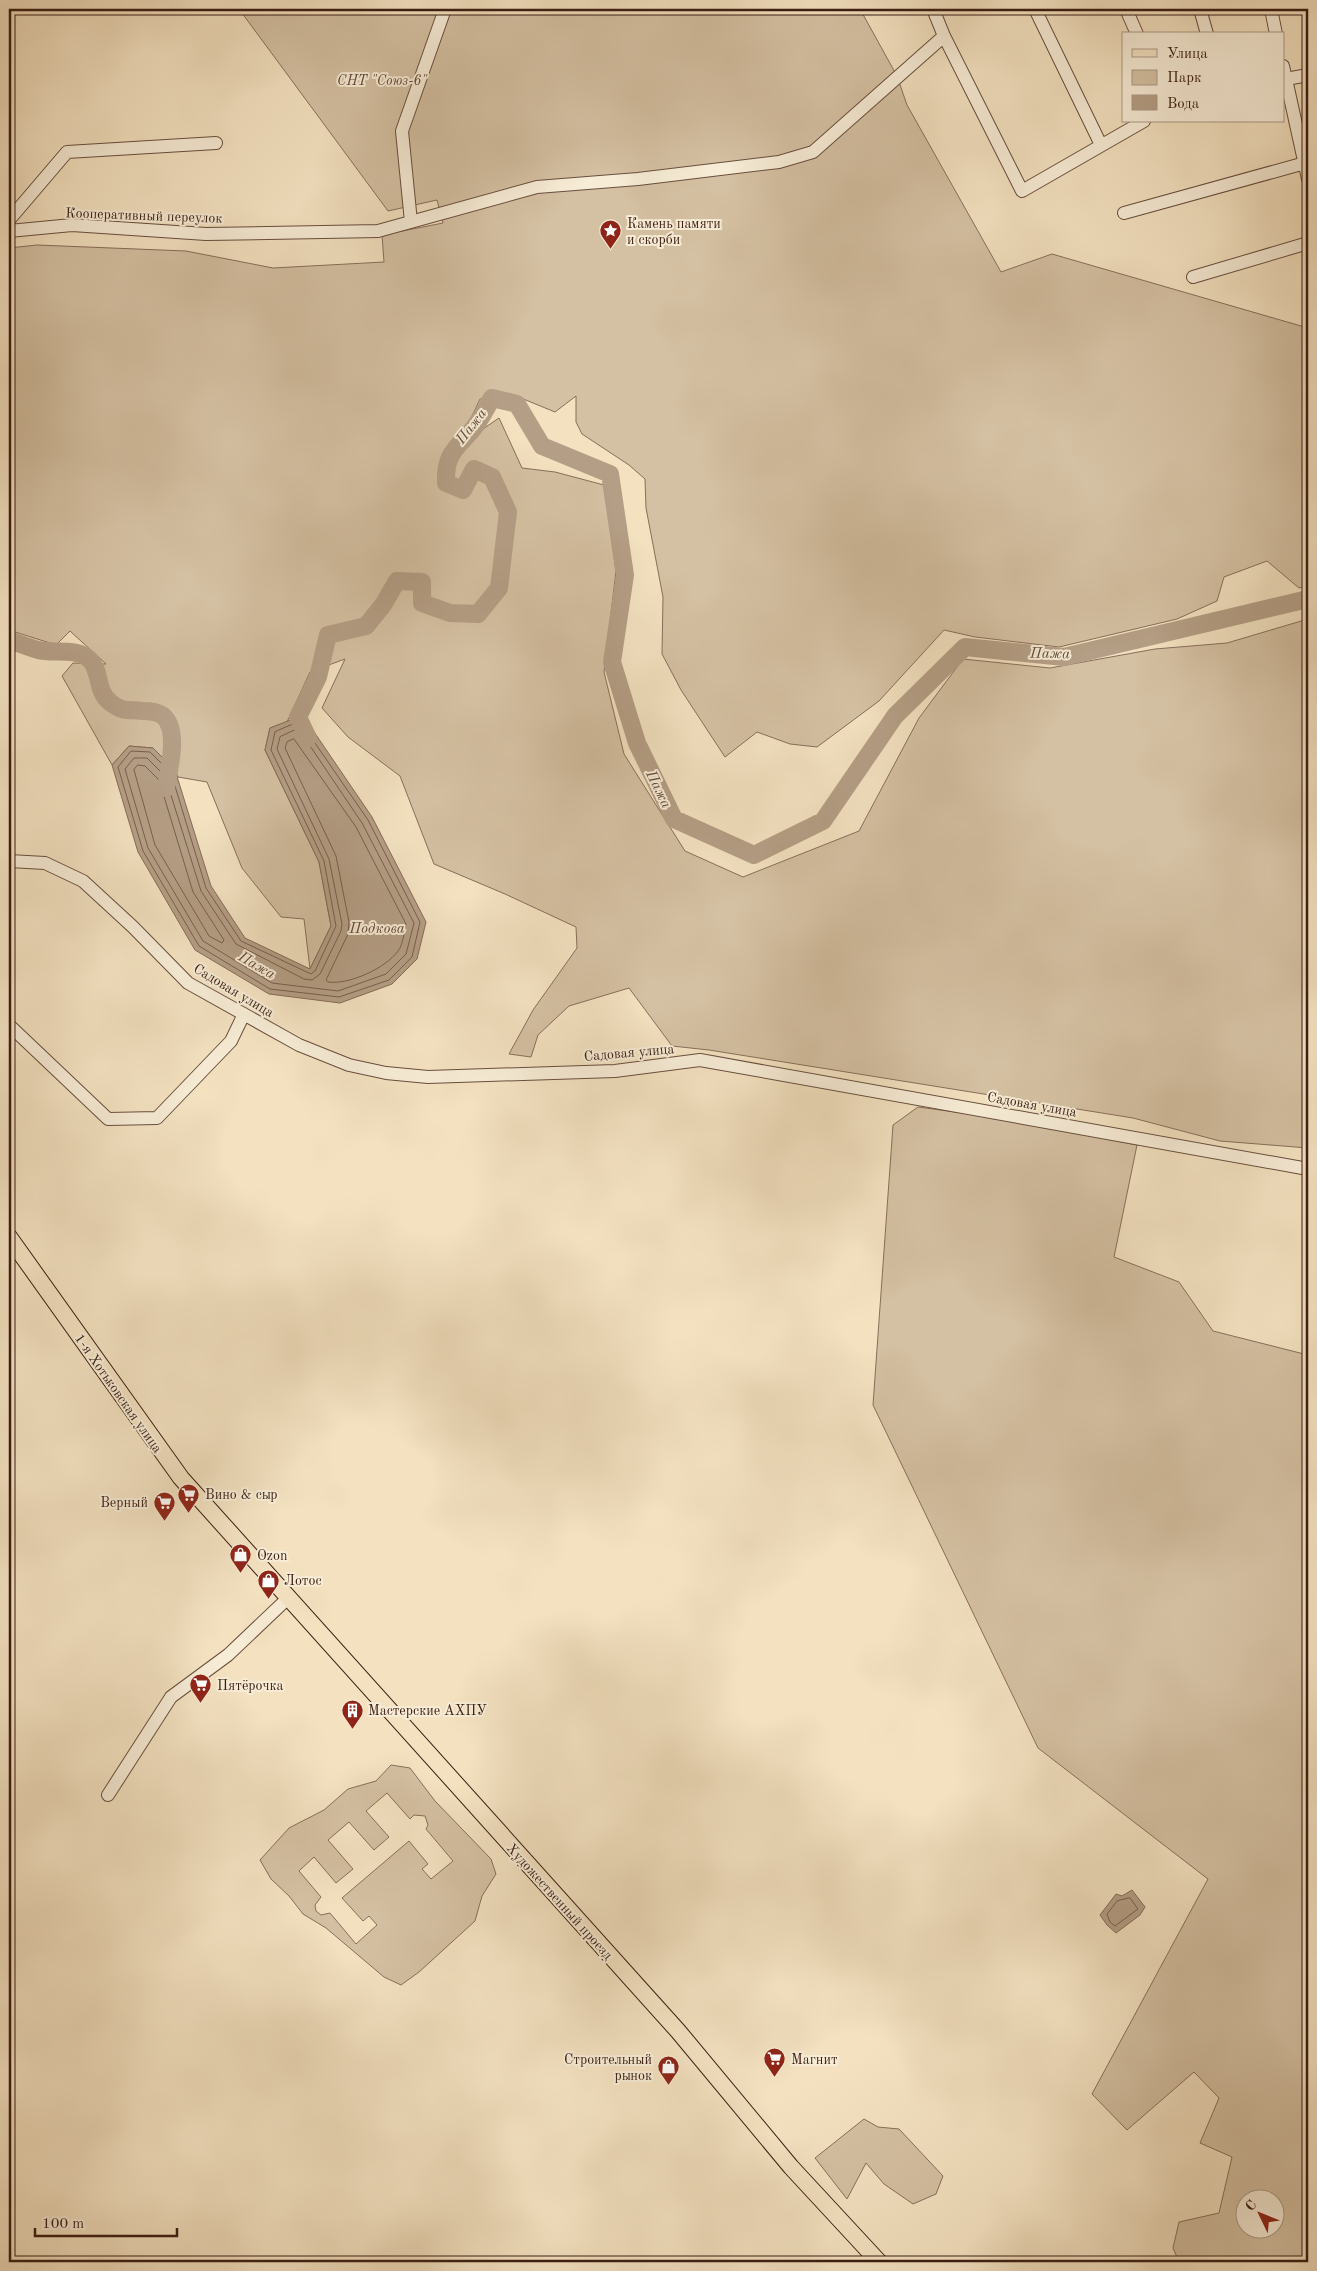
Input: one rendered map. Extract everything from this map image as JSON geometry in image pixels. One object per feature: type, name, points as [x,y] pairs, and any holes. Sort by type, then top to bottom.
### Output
[{"type":"main road","name":"1-я Хотьковская улица","points":[[9,1237],[163,1455],[238,1543]]},
{"type":"main road","name":"Художественный проезд","points":[[238,1543],[678,2031],[790,2167],[879,2262]]},
{"type":"street","points":[[411,222],[402,131],[445,9]]},
{"type":"street","points":[[933,9],[944,36],[1022,191],[1142,122]]},
{"type":"street","points":[[1035,9],[1102,145]]},
{"type":"street","points":[[1126,9],[1136,32]]},
{"type":"street","points":[[1200,9],[1206,32]]},
{"type":"street","points":[[1271,9],[1276,32]]},
{"type":"street","name":"Кооперативный переулок","points":[[9,231],[72,225],[206,234],[278,231],[378,232],[537,187],[647,178],[779,162],[813,152],[944,36]]},
{"type":"street","points":[[1284,70],[1308,179]]},
{"type":"street","points":[[1286,79],[1308,75]]},
{"type":"street","points":[[9,220],[67,152],[216,143]]},
{"type":"street","points":[[1124,213],[1305,163]]},
{"type":"street","points":[[1193,277],[1308,243]]},
{"type":"street","name":"Садовая улица","points":[[9,861],[45,863],[83,881],[133,927],[188,983],[316,1052],[349,1065],[386,1073],[428,1077],[615,1071],[700,1060],[1308,1169]]},
{"type":"street","points":[[9,1025],[108,1119],[157,1118],[231,1041],[244,1014]]},
{"type":"street","points":[[108,1795],[171,1697],[228,1655],[287,1599]]},
{"type":"green space","name":"СНТ \"Союз-6\"","points":[[239,9],[860,9],[897,76],[907,105],[1001,272],[1052,254],[1308,328],[1308,586],[1299,588],[1267,561],[1224,577],[1217,601],[1177,619],[1059,647],[975,637],[944,630],[879,701],[817,747],[790,744],[757,732],[725,757],[681,690],[662,654],[663,597],[646,508],[645,479],[629,465],[582,434],[576,422],[576,396],[555,412],[516,396],[480,399],[458,446],[499,418],[522,468],[555,472],[604,485],[616,571],[604,672],[624,754],[685,851],[743,877],[859,831],[919,718],[963,659],[1050,668],[1155,649],[1227,643],[1308,619],[1308,1148],[1220,1141],[1133,1118],[709,1050],[672,1046],[629,988],[569,1006],[538,1035],[531,1057],[509,1054],[533,1010],[577,948],[576,927],[434,864],[400,776],[348,737],[322,708],[345,659],[310,672],[287,722],[270,728],[265,750],[319,862],[331,926],[310,969],[304,919],[281,917],[242,868],[207,782],[178,777],[175,770],[153,748],[129,746],[112,765],[62,676],[73,663],[106,664],[70,631],[56,645],[9,630],[9,248],[37,245],[186,251],[273,268],[384,262],[382,235],[443,223],[437,200],[388,211]]},
{"type":"green space","points":[[918,1107],[1014,1120],[1137,1145],[1114,1257],[1179,1282],[1213,1331],[1308,1355],[1308,2262],[1179,2262],[1173,2248],[1179,2222],[1219,2213],[1232,2157],[1200,2143],[1219,2098],[1194,2072],[1127,2130],[1092,2094],[1208,1879],[1038,1748],[873,1405],[893,1125]]},
{"type":"green space","points":[[391,1765],[410,1768],[435,1801],[491,1859],[496,1874],[482,1896],[475,1921],[419,1972],[401,1985],[384,1977],[326,1928],[303,1914],[289,1896],[271,1879],[260,1860],[289,1828],[324,1810],[348,1789],[376,1781]],"holes":[[[387,1793],[410,1819],[414,1815],[425,1816],[428,1825],[426,1829],[453,1861],[431,1879],[422,1869],[428,1864],[409,1841],[342,1898],[363,1921],[369,1916],[377,1925],[356,1944],[330,1913],[321,1915],[316,1911],[315,1905],[321,1897],[299,1871],[314,1857],[336,1883],[353,1869],[328,1840],[349,1822],[374,1850],[389,1837],[366,1811]]]},
{"type":"green space","points":[[864,2119],[878,2127],[899,2129],[943,2176],[936,2194],[913,2204],[884,2184],[866,2163],[847,2199],[815,2158]]},
{"type":"water","name":"Подкова","points":[[298,717],[310,726],[372,817],[426,922],[417,959],[392,984],[340,1003],[269,994],[195,950],[138,852],[112,765],[129,746],[153,748],[175,770],[211,886],[245,938],[310,969],[331,926],[319,862],[265,750],[270,728]]},
{"type":"water","points":[[1132,1890],[1145,1907],[1140,1915],[1116,1933],[1100,1915],[1116,1894],[1122,1896]]},
{"type":"waterway","name":"Пажа","points":[[308,738],[298,717],[318,677],[328,635],[366,626],[383,605],[397,581],[422,582],[422,603],[450,613],[478,614],[499,588],[508,512],[492,477],[474,469],[463,490],[446,483],[447,465],[453,452],[476,425],[492,398],[517,404],[542,446],[610,474],[625,575],[612,662],[637,743],[674,819],[754,855],[823,821],[895,716],[965,647],[1064,657],[1308,599]]},
{"type":"waterway","name":"Пажа","points":[[9,640],[38,650],[72,652],[85,656],[94,665],[100,688],[111,703],[123,709],[150,711],[162,715],[171,729],[172,739],[171,760],[166,788]]},
{"type":"place","name":"Камень памяти и скорби","points":[[611,250]]},
{"type":"place","name":"Вино & сыр","points":[[189,1513]]},
{"type":"place","name":"Верный","points":[[164,1521]]},
{"type":"place","name":"Ozon","points":[[241,1574]]},
{"type":"place","name":"Лотос","points":[[268,1599]]},
{"type":"place","name":"Пятёрочка","points":[[201,1704]]},
{"type":"place","name":"Мастерские АХПУ","points":[[352,1729]]},
{"type":"place","name":"Магнит","points":[[775,2078]]},
{"type":"place","name":"Строительный рынок","points":[[668,2086]]}]
